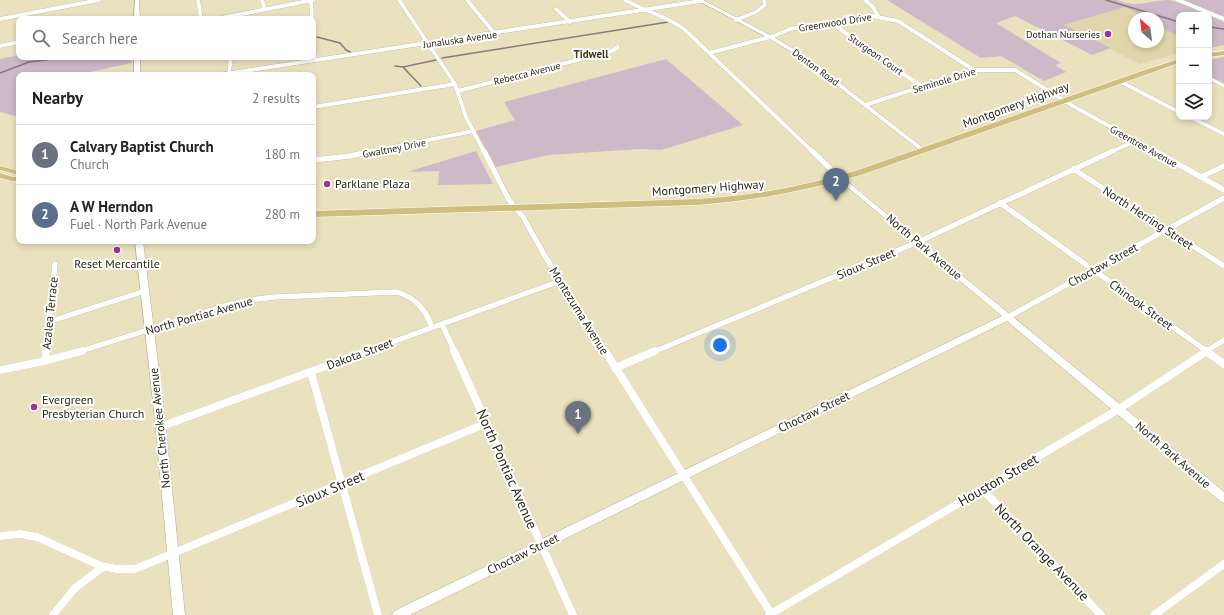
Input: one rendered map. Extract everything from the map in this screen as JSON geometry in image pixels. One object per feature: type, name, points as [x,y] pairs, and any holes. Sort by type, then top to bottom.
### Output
[{"type":"main road","points":[[1212,55],[1224,53]]},
{"type":"main road","name":"Montgomery Highway","points":[[316,214],[690,203],[735,200],[800,189],[841,179],[1119,81],[1176,64]]},
{"type":"main road","points":[[0,168],[16,172]]},
{"type":"main road","points":[[0,175],[16,179]]},
{"type":"street","points":[[0,19],[99,0]]},
{"type":"street","points":[[137,0],[137,16]]},
{"type":"street","points":[[198,0],[201,16]]},
{"type":"street","points":[[262,0],[265,9]]},
{"type":"street","points":[[238,16],[312,0],[312,16]]},
{"type":"street","name":"Montezuma Avenue","points":[[399,0],[455,84],[466,117],[509,200],[522,216],[560,281],[770,615]]},
{"type":"street","points":[[467,0],[495,34]]},
{"type":"street","name":"North Park Avenue","points":[[625,0],[643,10],[678,25],[841,179],[1224,498]]},
{"type":"street","points":[[736,20],[762,10],[765,5],[764,0]]},
{"type":"street","points":[[865,0],[878,16]]},
{"type":"street","points":[[1178,0],[1224,19]]},
{"type":"street","name":"Junaluska Avenue","points":[[316,60],[495,34],[700,1]]},
{"type":"street","name":"Denton Road","points":[[700,1],[770,37],[807,60],[923,150]]},
{"type":"street","points":[[556,9],[570,22]]},
{"type":"street","name":"Greenwood Drive","points":[[709,53],[770,37],[790,29],[868,16],[878,16],[898,21],[974,70]]},
{"type":"street","name":"Sturgeon Court","points":[[830,22],[922,87]]},
{"type":"street","points":[[0,46],[16,43]]},
{"type":"street","name":"Rebecca Avenue","points":[[458,91],[612,51],[618,47]]},
{"type":"street","points":[[137,60],[137,72]]},
{"type":"street","points":[[229,72],[231,60]]},
{"type":"street","name":"Junaluska Avenue","points":[[236,72],[315,60]]},
{"type":"street","name":"Seminole Drive","points":[[865,105],[974,70],[1017,70],[1065,100]]},
{"type":"street","points":[[1212,80],[1224,86]]},
{"type":"street","points":[[1119,81],[1176,110]]},
{"type":"street","points":[[316,107],[455,84]]},
{"type":"street","name":"Greentree Avenue","points":[[1065,100],[1224,190]]},
{"type":"street","points":[[1196,120],[1224,134]]},
{"type":"street","name":"Gwaltney Drive","points":[[316,160],[350,156],[474,131]]},
{"type":"street","name":"Sioux Street","points":[[615,368],[918,242],[1135,141]]},
{"type":"street","points":[[1201,178],[1224,166]]},
{"type":"street","name":"North Herring Street","points":[[1073,169],[1224,266]]},
{"type":"street","name":"Choctaw Street","points":[[398,615],[1008,317],[1224,198]]},
{"type":"street","name":"Chinook Street","points":[[1000,203],[1224,364]]},
{"type":"street","name":"North Cherokee Avenue","points":[[139,244],[150,330],[179,615]]},
{"type":"street","name":"Azalea Terrace","points":[[45,361],[55,264]]},
{"type":"street","name":"Dakota Street","points":[[160,427],[560,281]]},
{"type":"street","points":[[48,322],[145,291]]},
{"type":"street","name":"North Pontiac Avenue","points":[[0,370],[45,361],[91,349],[227,305],[274,297],[388,292],[404,294],[418,301],[424,308],[432,327]]},
{"type":"street","name":"North Pontiac Avenue","points":[[442,324],[573,615]]},
{"type":"street","name":"Houston Street","points":[[770,615],[1119,409],[1224,340]]},
{"type":"street","points":[[311,372],[378,615]]},
{"type":"street","name":"Sioux Street","points":[[0,536],[18,534],[44,538],[103,567],[115,571],[135,569],[487,423]]},
{"type":"street","name":"North Orange Avenue","points":[[982,489],[1101,615]]},
{"type":"street","points":[[1154,615],[1224,564]]},
{"type":"street","points":[[53,615],[75,588],[103,567]]},
{"type":"shaded area","points":[[887,0],[1117,0],[1124,3],[1137,4],[1169,0],[1200,12],[1176,12],[1176,35],[1164,28],[1164,12],[1134,12],[1125,7],[1064,25],[1111,48],[1092,55],[1015,16],[996,23],[1061,63],[1055,65],[1066,72],[1044,81],[1001,56],[981,58]]},
{"type":"shaded area","points":[[1182,0],[1224,0],[1224,17]]},
{"type":"shaded area","name":"Dothan Nurseries","points":[[1125,7],[1134,12],[1128,12],[1128,48],[1164,48],[1164,28],[1176,35],[1176,54],[1139,64],[1064,25]]},
{"type":"shaded area","points":[[1212,17],[1224,22],[1224,45],[1212,47]]},
{"type":"shaded area","points":[[16,56],[16,60],[131,60],[131,63],[90,72],[16,72],[16,116],[0,112],[0,59]]},
{"type":"shaded area","points":[[1224,57],[1224,83],[1212,77],[1212,59]]},
{"type":"shaded area","points":[[666,59],[743,125],[661,150],[640,149],[548,155],[496,167],[476,131],[515,120],[504,102]]},
{"type":"shaded area","points":[[476,151],[493,184],[438,185],[439,171],[407,172]]},
{"type":"waterway","points":[[1106,0],[1176,21]]},
{"type":"waterway","points":[[442,58],[668,22]]},
{"type":"waterway","points":[[1212,27],[1224,29]]},
{"type":"waterway","points":[[317,37],[340,43],[346,50],[352,53]]},
{"type":"waterway","points":[[0,73],[29,62],[45,60]]},
{"type":"waterway","points":[[403,67],[436,60]]},
{"type":"waterway","points":[[395,66],[403,67]]},
{"type":"waterway","points":[[403,67],[421,86]]},
{"type":"place","name":"Dothan Nurseries","points":[[1108,34]]},
{"type":"place","name":"Parklane Plaza","points":[[327,184]]},
{"type":"place","name":"A W Herndon","points":[[836,201]]},
{"type":"place","name":"Reset Mercantile","points":[[117,250]]},
{"type":"place","name":"Evergreen Presbyterian Church","points":[[34,407]]},
{"type":"place","name":"Calvary Baptist Church","points":[[578,434]]},
{"type":"district","name":"Tidwell","points":[[591,54]]}]
